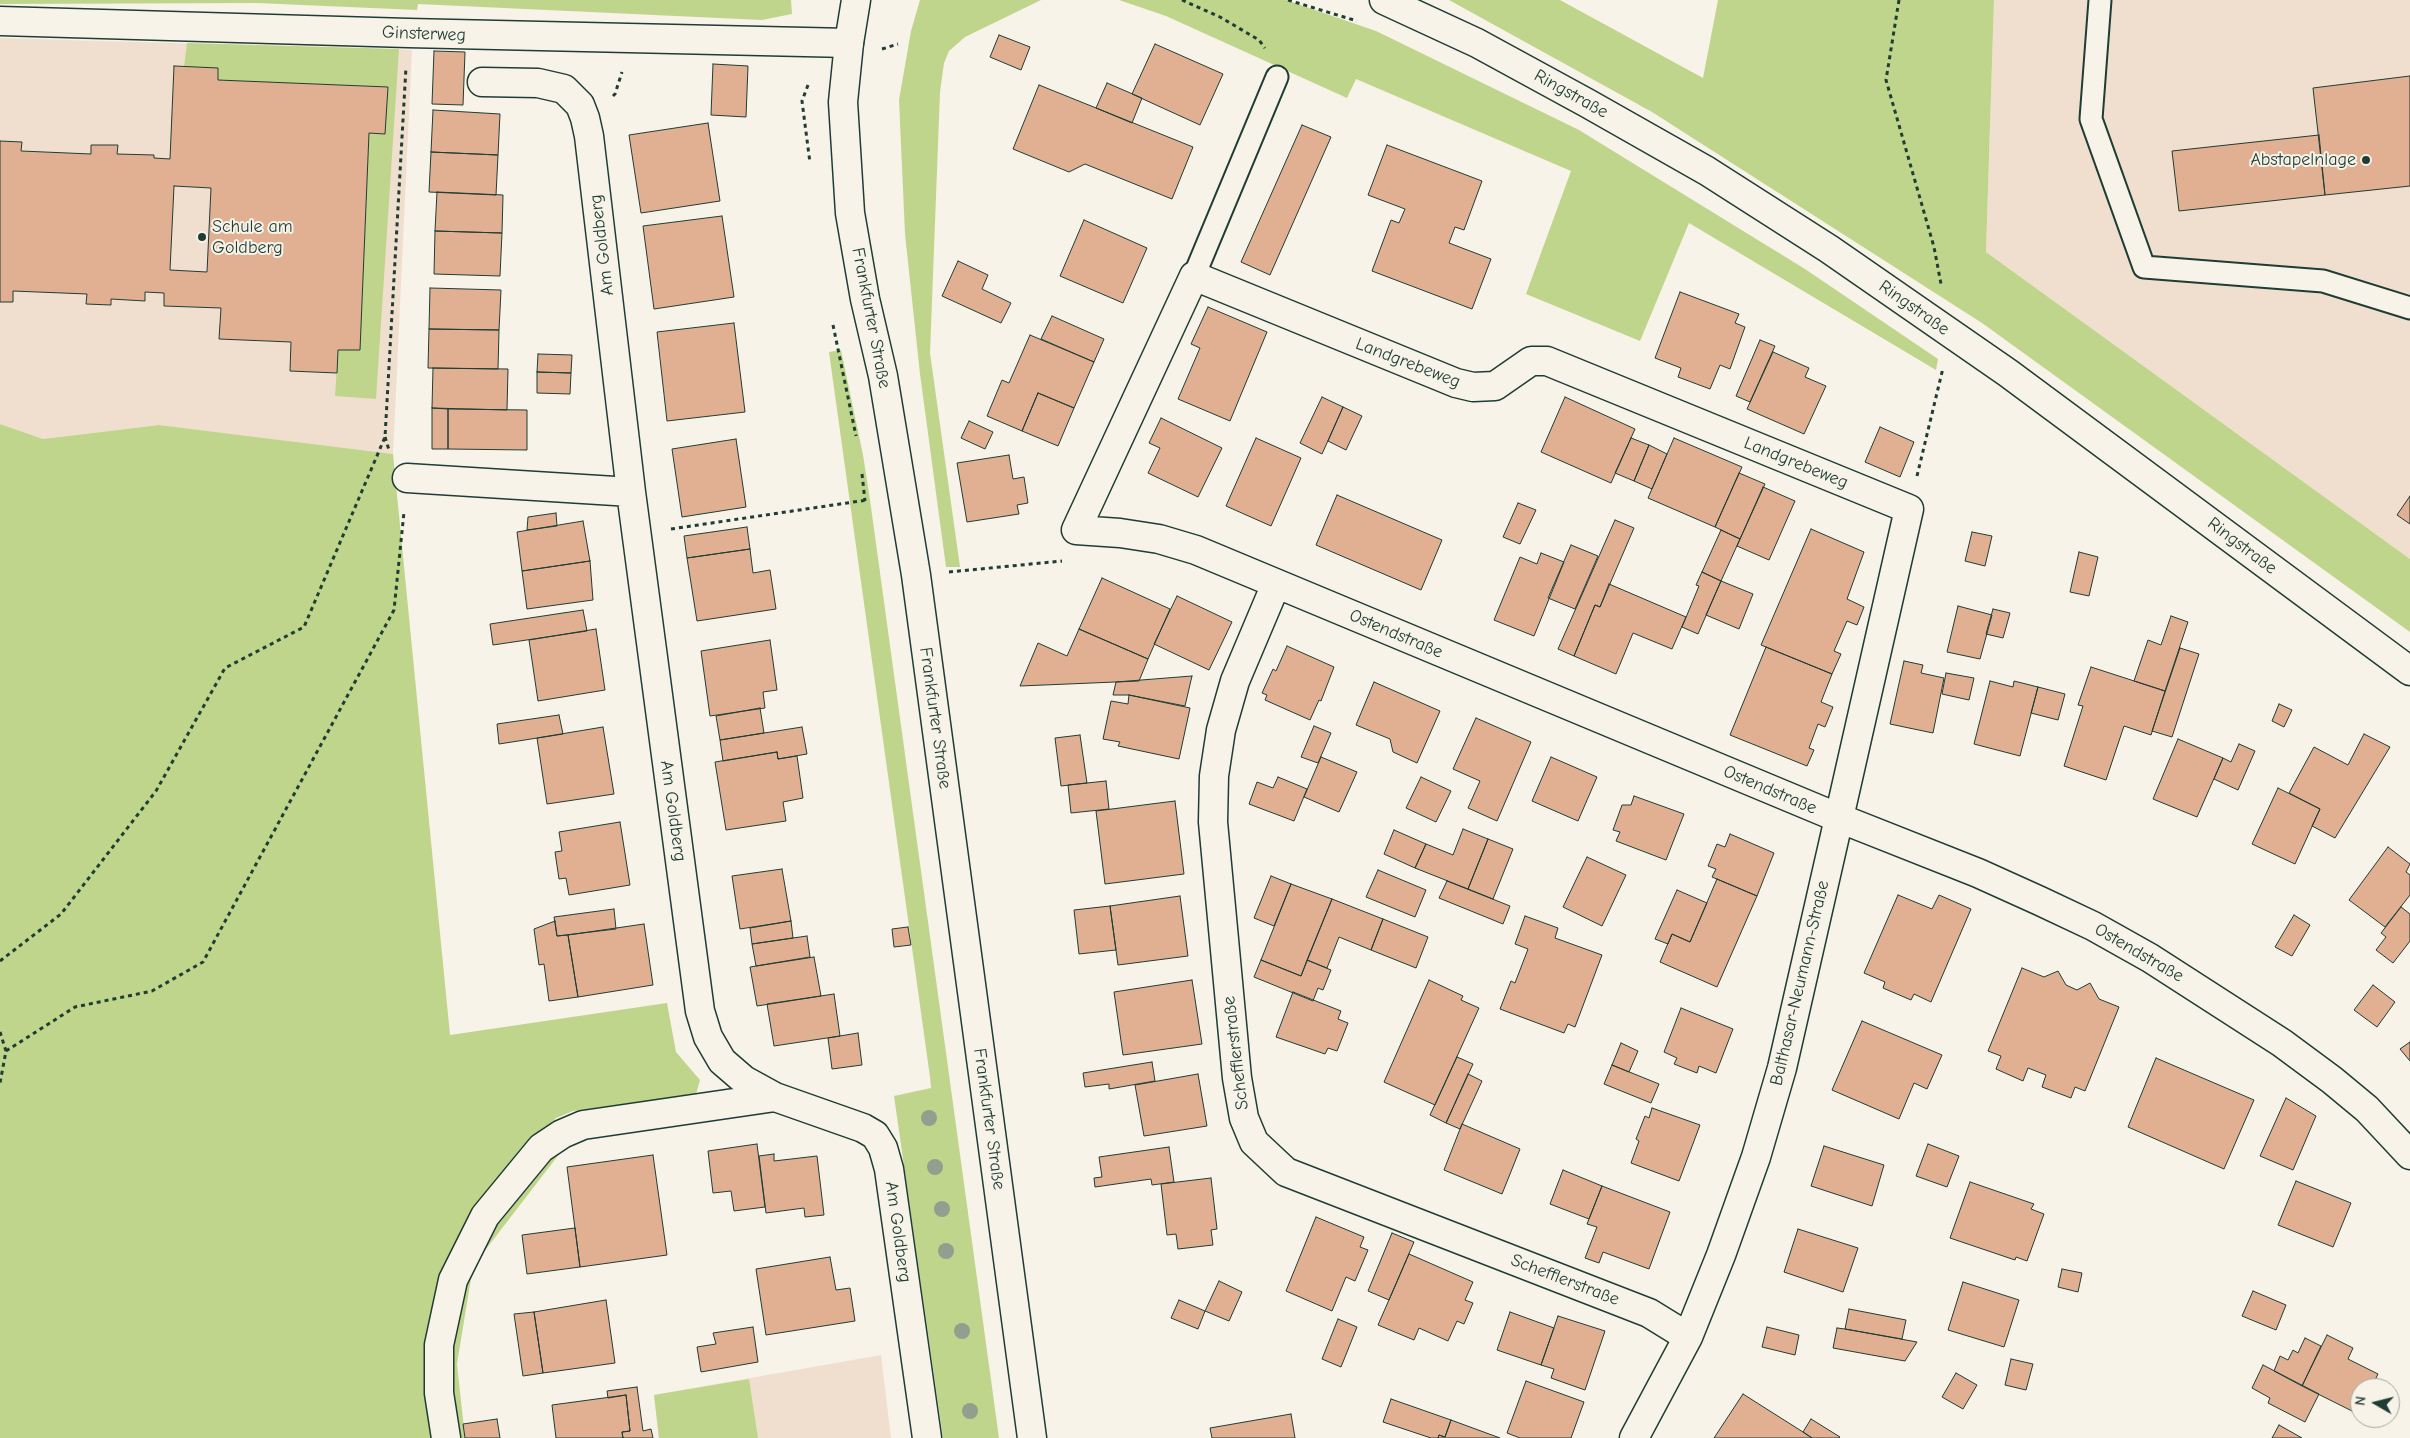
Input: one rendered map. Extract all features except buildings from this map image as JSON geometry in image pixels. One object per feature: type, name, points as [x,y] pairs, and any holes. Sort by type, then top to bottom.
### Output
[{"type":"street","name":"Frankfurter Straße","points":[[856,0],[849,42],[843,102],[850,213],[865,299],[883,376],[916,575],[1032,1438]]},
{"type":"street","name":"Ringstraße","points":[[1384,0],[1477,43],[1707,171],[1829,249],[2016,379],[2410,671]]},
{"type":"street","name":"Ginsterweg","points":[[0,20],[408,34],[849,42]]},
{"type":"street","name":"Am Goldberg","points":[[482,82],[538,83],[564,89],[580,106],[585,118],[589,136],[636,534],[700,1011],[708,1037],[722,1061],[744,1080],[775,1097],[863,1128],[875,1135],[883,1148],[890,1169],[927,1438]]},
{"type":"street","name":"Landgrebeweg","points":[[1194,276],[1456,384],[1473,387],[1495,386],[1531,361],[1547,361],[1909,509]]},
{"type":"street","name":"Ostendstraße","points":[[1194,276],[1076,530],[1120,533],[1159,539],[1196,550],[1839,818],[1986,877],[2093,926],[2150,958],[2282,1043],[2367,1109],[2410,1155]]},
{"type":"street","points":[[408,478],[631,492]]},
{"type":"street","name":"Balthasar-Neumann-Straße","points":[[1634,1438],[1688,1337],[1721,1255],[1756,1157],[1782,1068],[1909,509]]},
{"type":"street","name":"Schefflerstraße","points":[[1276,584],[1235,681],[1221,730],[1214,776],[1213,822],[1237,1078],[1244,1118],[1254,1142],[1286,1172],[1649,1313],[1688,1337]]},
{"type":"street","name":"Am Goldberg","points":[[446,1438],[439,1393],[439,1345],[453,1280],[485,1216],[541,1148],[562,1134],[583,1125],[775,1097]]},
{"type":"lane","points":[[2100,0],[2091,119],[2144,267],[2323,281],[2410,308]]},
{"type":"lane","points":[[1194,276],[1277,77]]},
{"type":"path","points":[[1182,0],[1220,17],[1259,40],[1268,52],[1265,65],[1277,77]]},
{"type":"path","points":[[1288,0],[1360,22]]},
{"type":"path","points":[[1899,0],[1886,80],[1934,247],[1950,333]]},
{"type":"path","points":[[0,961],[61,914],[156,791],[225,668],[304,628],[385,436],[408,34]]},
{"type":"path","points":[[835,336],[858,445]]},
{"type":"path","points":[[1909,509],[1942,372]]},
{"type":"path","points":[[862,473],[865,501]]},
{"type":"path","points":[[6,1051],[75,1007],[152,991],[202,962],[394,610],[408,478]]},
{"type":"path","points":[[636,534],[845,504]]},
{"type":"path","points":[[916,575],[1038,564]]},
{"type":"path","points":[[0,1032],[6,1051],[0,1083]]},
{"type":"shaded area","points":[[1994,0],[2410,0],[2410,559],[1986,252]]},
{"type":"shaded area","name":"Schule am Goldberg","points":[[0,38],[412,50],[393,454],[159,425],[43,439],[0,424]]},
{"type":"shaded area","points":[[881,1355],[891,1438],[659,1438],[654,1395]]},
{"type":"green space","points":[[0,0],[791,0],[792,14],[762,20],[418,4],[417,10],[257,3],[0,4]]},
{"type":"green space","points":[[920,0],[1041,0],[965,37],[949,51],[944,63],[940,92],[930,353],[960,567],[946,567],[920,374],[905,234],[899,100],[911,31]]},
{"type":"green space","points":[[1119,0],[1286,0],[1376,31],[1579,130],[1805,269],[1938,359],[1936,370],[1689,223],[1640,341],[1526,294],[1571,171],[1356,79],[1347,98],[1166,16]]},
{"type":"green space","points":[[1449,0],[1560,0],[1703,78],[1718,0],[1994,0],[1986,252],[2410,559],[2410,632],[1982,323],[1652,112]]},
{"type":"green space","points":[[187,43],[399,49],[376,399],[335,396],[338,350],[360,350],[369,133],[385,134],[387,87],[218,80],[184,67]]},
{"type":"green space","points":[[841,350],[863,455],[870,500],[999,1438],[943,1438],[894,1096],[931,1088],[930,1077],[829,352]]},
{"type":"green space","points":[[0,424],[43,439],[159,425],[393,454],[450,1035],[667,1003],[676,1052],[700,1080],[696,1094],[573,1111],[556,1118],[541,1133],[560,1153],[473,1266],[457,1364],[465,1438],[0,1438]]},
{"type":"green space","points":[[749,1379],[758,1438],[659,1438],[654,1395]]},
{"type":"place","name":"Abstapelnlage","points":[[2366,160]]},
{"type":"place","name":"Schule am Goldberg","points":[[202,237]]}]
